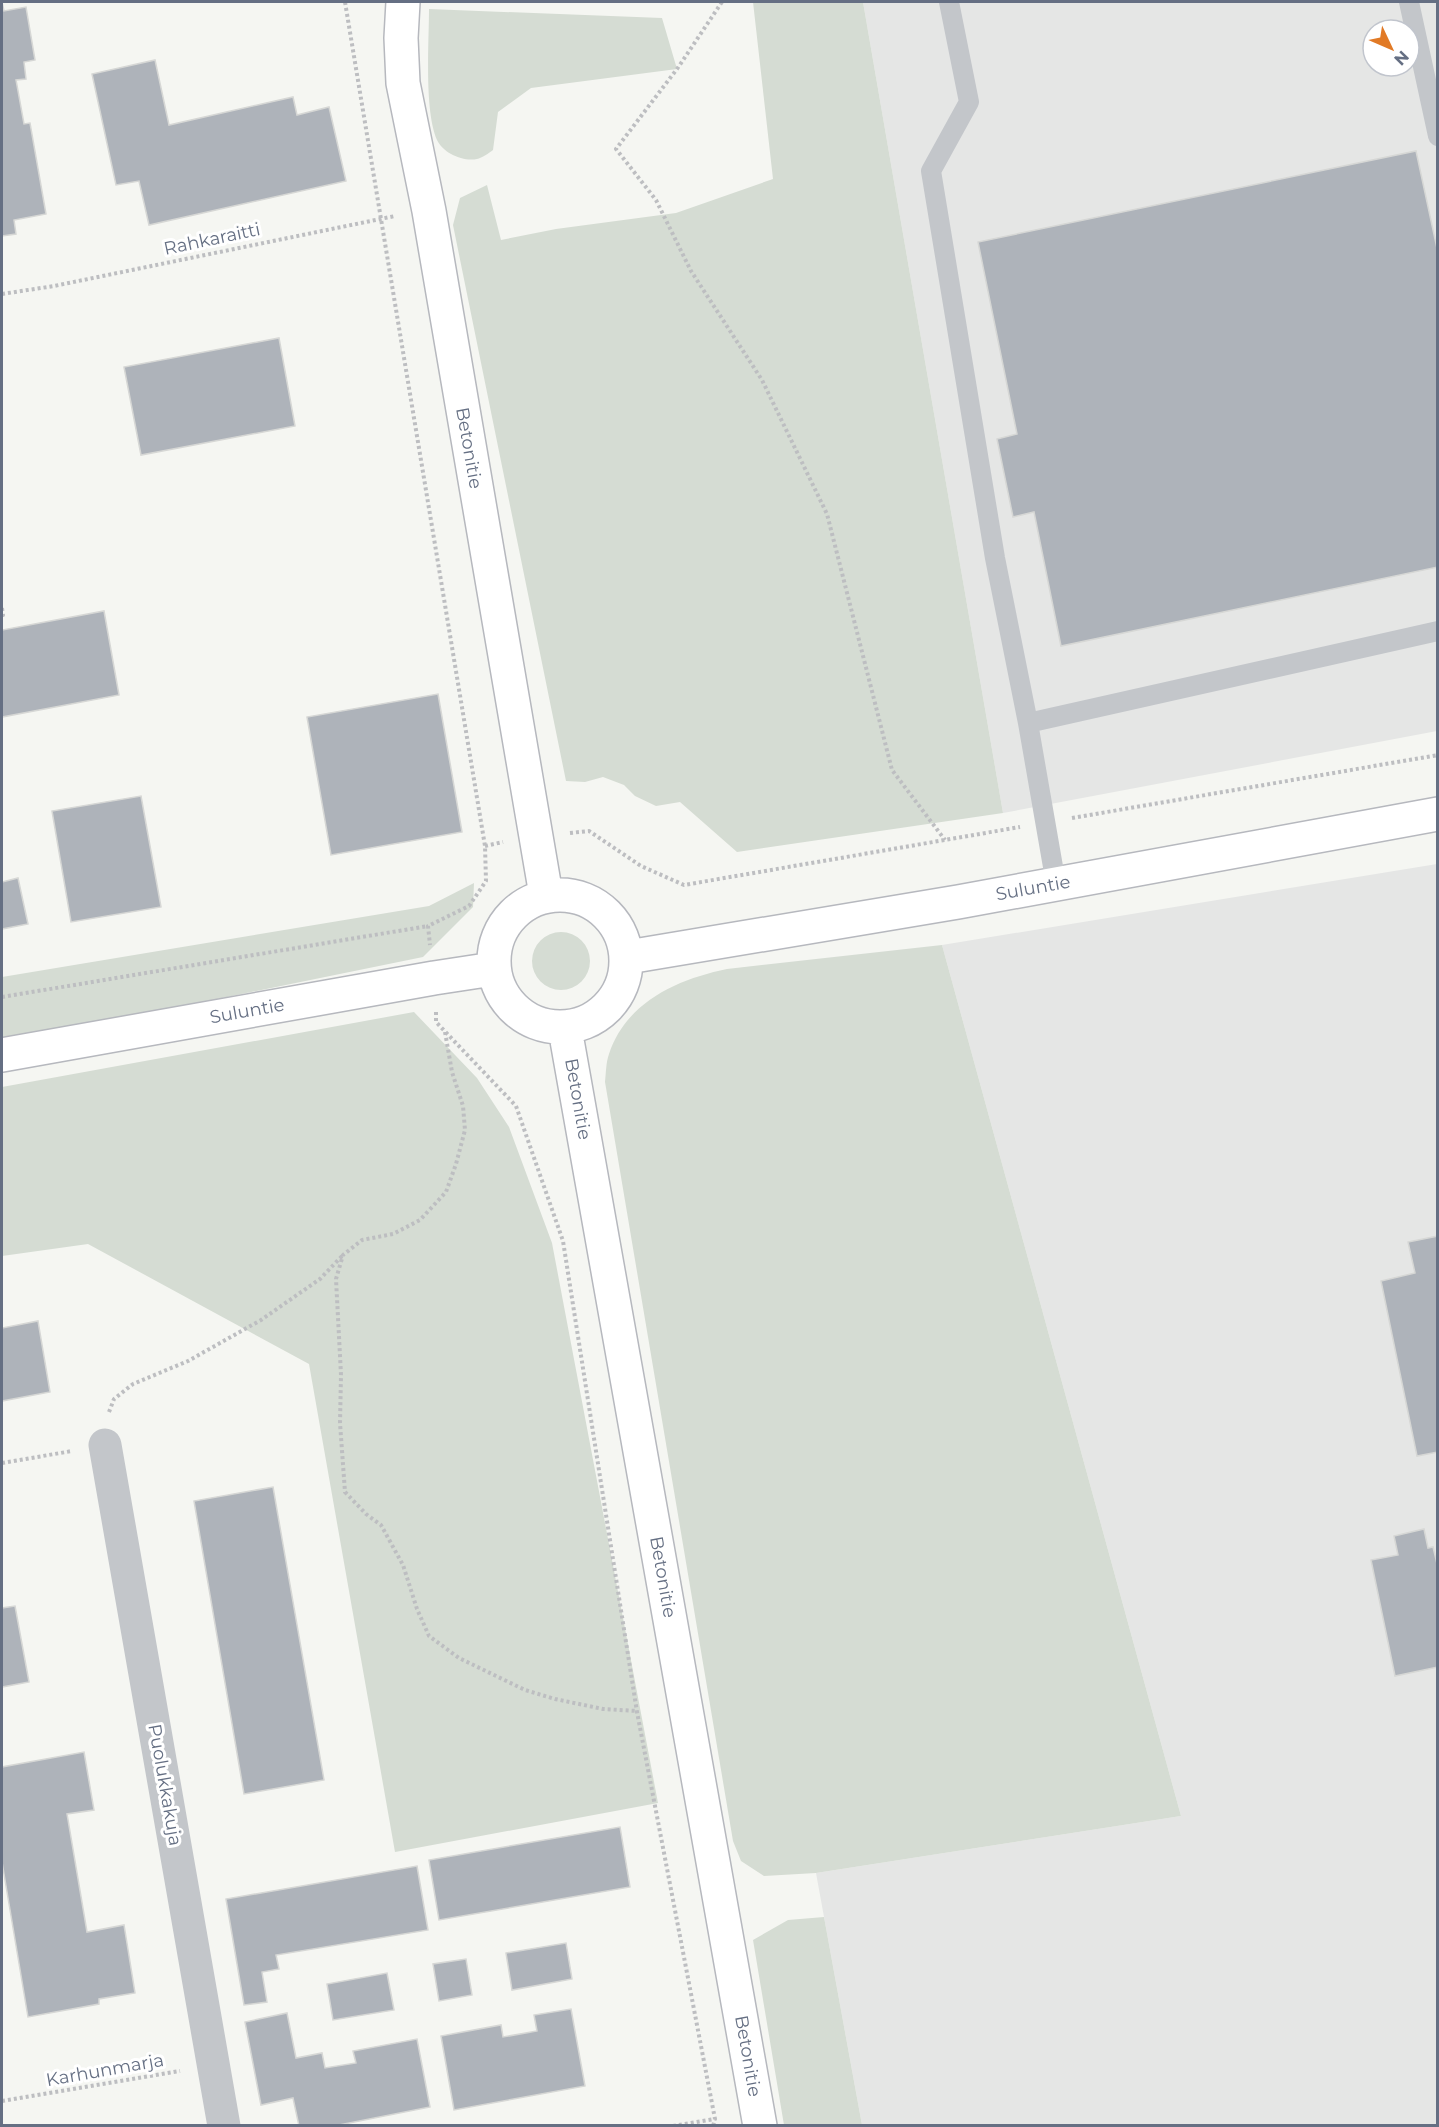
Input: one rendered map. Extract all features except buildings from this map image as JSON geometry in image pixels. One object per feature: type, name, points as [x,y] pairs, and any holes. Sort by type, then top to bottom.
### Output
[{"type":"street","name":"Betonitie","points":[[403,2],[400,38],[403,83],[429,211],[546,895]]},
{"type":"street","name":"Suluntie","points":[[628,957],[1056,884],[1437,814]]},
{"type":"street","points":[[546,895],[585,898],[615,921],[628,957],[621,992],[598,1018],[565,1029],[532,1023],[505,1001],[493,969],[497,936],[517,909],[546,895]]},
{"type":"street","name":"Suluntie","points":[[2,1055],[493,969]]},
{"type":"street","name":"Betonitie","points":[[565,1029],[759,2125]]},
{"type":"street","name":"Puolukkakuja","points":[[105,1445],[224,2126]]},
{"type":"lane","points":[[949,2],[969,102],[932,171],[995,558],[1028,723],[1056,884]]},
{"type":"lane","points":[[1409,2],[1437,136]]},
{"type":"lane","points":[[1028,723],[1437,631]]},
{"type":"path","points":[[2,997],[428,926],[469,906],[486,881],[485,846],[345,2]]},
{"type":"path","points":[[722,2],[677,69],[616,149],[656,200],[692,271],[762,380],[827,514],[892,770],[945,840]]},
{"type":"path","name":"Rahkaraitti","points":[[2,294],[54,286],[381,218],[429,211]]},
{"type":"path","points":[[2,608],[2,615]]},
{"type":"path","points":[[485,846],[535,836],[589,831],[641,866],[684,885],[1437,755]]},
{"type":"path","points":[[428,926],[436,1022],[516,1106],[563,1241],[637,1712],[715,2119],[713,2126]]},
{"type":"path","points":[[2,1462],[105,1445],[105,1425],[114,1399],[133,1384],[188,1361],[261,1320],[320,1279],[362,1240],[393,1234],[420,1220],[446,1192],[465,1130],[463,1106],[452,1072],[445,1032]]},
{"type":"path","points":[[344,1255],[336,1280],[341,1375],[340,1423],[345,1492],[366,1515],[381,1525],[403,1565],[417,1609],[429,1636],[459,1658],[525,1690],[603,1709],[637,1712]]},
{"type":"path","name":"Karhunmarja","points":[[2,2101],[214,2065]]},
{"type":"path","points":[[673,2126],[715,2119]]},
{"type":"shaded area","points":[[753,2],[863,2],[1003,813],[737,852],[680,802],[656,806],[635,796],[624,785],[603,777],[585,782],[566,781],[453,225],[460,198],[487,185],[501,240],[556,229],[676,213],[773,179]]},
{"type":"shaded area","points":[[863,2],[1437,2],[1437,731],[1003,813]]},
{"type":"shaded area","points":[[429,9],[662,18],[677,69],[531,88],[498,112],[493,150],[477,159],[460,158],[449,153],[440,145],[433,127],[428,76]]},
{"type":"shaded area","points":[[1437,864],[1437,2125],[862,2125],[816,1873],[1181,1816],[942,945]]},
{"type":"shaded area","points":[[474,883],[473,907],[423,957],[2,1043],[2,977],[429,906]]},
{"type":"shaded area","points":[[561,932],[572,934],[585,945],[590,961],[588,972],[577,985],[561,990],[550,988],[537,977],[532,961],[534,950],[545,937]]},
{"type":"shaded area","points":[[942,945],[1181,1816],[816,1873],[764,1876],[741,1861],[733,1841],[605,1082],[607,1060],[617,1036],[641,1007],[656,996],[690,979],[727,969]]},
{"type":"shaded area","points":[[414,1012],[477,1078],[509,1127],[552,1243],[658,1803],[395,1852],[309,1364],[88,1244],[2,1256],[2,1087]]},
{"type":"shaded area","points":[[824,1917],[862,2125],[784,2125],[753,1940],[788,1920]]}]
